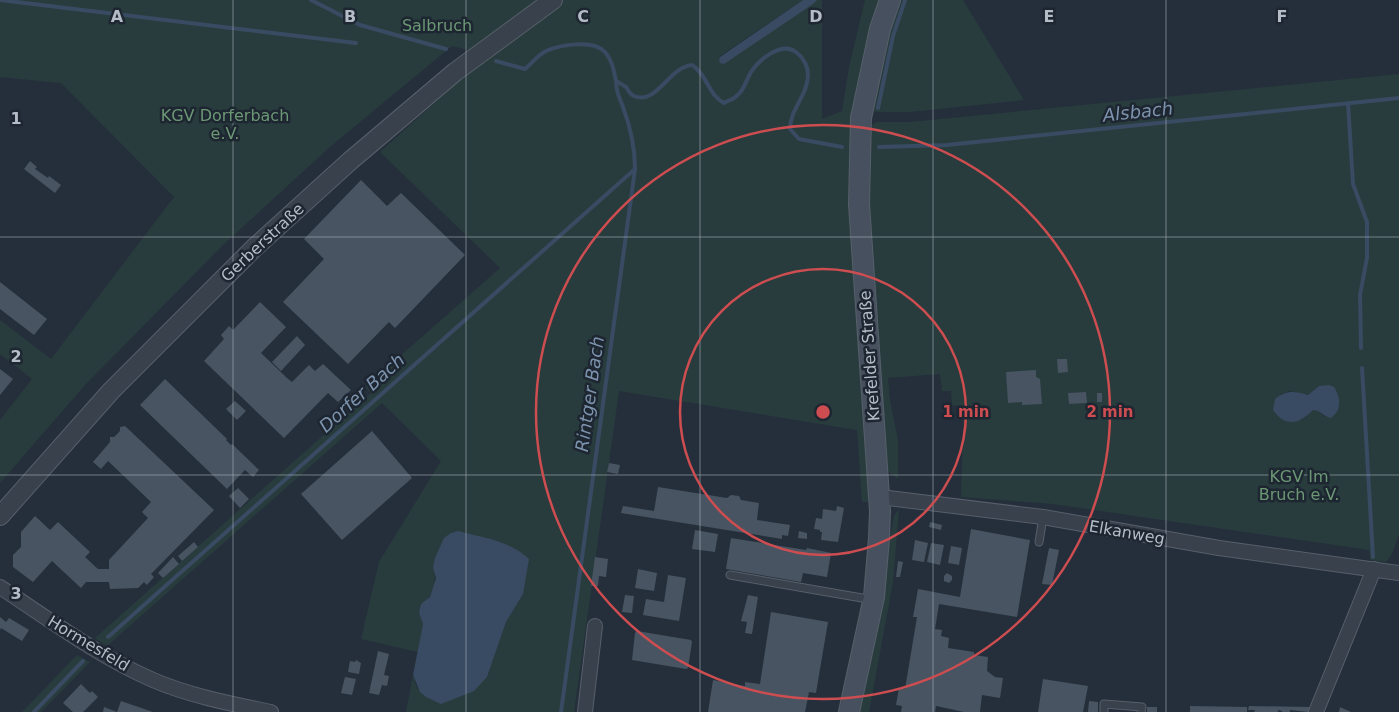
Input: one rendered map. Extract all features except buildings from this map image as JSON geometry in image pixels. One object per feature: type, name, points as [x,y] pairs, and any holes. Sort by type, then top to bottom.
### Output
[{"type":"main road","name":"Krefelder Straße","points":[[849,712],[874,598],[880,538],[880,498],[859,204],[862,118],[880,29],[890,0]]},
{"type":"street","name":"Gerberstraße","points":[[0,516],[111,391],[253,248],[455,72],[553,0]]},
{"type":"street","name":"Elkanweg","points":[[880,498],[1043,517],[1219,548],[1399,573]]},
{"type":"street","points":[[1316,712],[1374,569]]},
{"type":"street","name":"Hormesfeld","points":[[0,587],[106,657],[154,680],[220,701],[271,712]]},
{"type":"street","points":[[585,712],[595,626]]},
{"type":"lane","points":[[1039,542],[1043,517]]},
{"type":"lane","points":[[730,574],[862,598],[874,598]]},
{"type":"lane","points":[[1104,712],[1104,704],[1142,707],[1141,712]]},
{"type":"green space","name":"KGV Dorferbach e.V.","points":[[0,0],[539,0],[473,51],[452,46],[331,146],[223,245],[85,385],[0,483],[0,420],[32,379],[0,354],[0,320],[51,359],[174,197],[61,83],[0,77]]},
{"type":"green space","points":[[563,0],[803,0],[720,56],[720,63],[817,0],[822,0],[822,119],[842,111],[849,67],[865,0],[880,0],[866,55],[871,502],[862,502],[857,430],[619,391],[574,712],[406,712],[413,675],[417,688],[441,703],[457,697],[487,677],[506,622],[523,594],[433,568],[435,574],[434,586],[419,613],[423,624],[418,652],[361,639],[379,562],[441,461],[382,403],[107,646],[95,638],[371,393],[365,387],[500,268],[380,152],[488,55]]},
{"type":"green space","points":[[899,0],[963,0],[1024,100],[910,112],[876,112],[871,109],[887,36]]},
{"type":"green space","name":"KGV Im Bruch e.V.","points":[[1399,74],[1399,534],[1392,554],[1386,562],[1370,560],[1369,550],[1053,504],[961,497],[964,406],[952,405],[951,391],[942,391],[940,374],[888,378],[890,401],[898,440],[898,479],[886,470],[869,298],[866,212],[867,169],[871,126],[876,122],[910,122]],"holes":[[[1319,386],[1325,417],[1317,410],[1313,410],[1301,420],[1280,394],[1290,391],[1308,395]]]},
{"type":"green space","points":[[899,509],[893,582],[869,712],[856,712],[874,631],[894,516]]},
{"type":"green space","points":[[77,655],[90,662],[41,712],[22,712]]},
{"type":"water","points":[[803,0],[817,0],[724,64],[720,63],[720,57]]},
{"type":"water","points":[[1329,385],[1334,387],[1339,400],[1339,408],[1331,418],[1313,410],[1298,421],[1288,422],[1278,416],[1273,410],[1275,399],[1283,394],[1294,392],[1308,395],[1319,386]]},
{"type":"water","points":[[458,531],[504,544],[529,559],[523,594],[506,622],[487,677],[474,691],[441,704],[420,692],[413,675],[423,624],[419,613],[421,604],[430,597],[436,578],[433,568],[435,558],[444,538]]},
{"type":"waterway","points":[[0,0],[356,43]]},
{"type":"waterway","name":"Alsbach","points":[[311,0],[360,25],[446,49]]},
{"type":"waterway","points":[[878,108],[893,36],[905,0]]},
{"type":"waterway","name":"Alsbach","points":[[496,61],[525,69],[546,51],[568,45],[585,44],[600,48],[605,52],[611,62],[616,81],[625,86],[634,96],[642,98],[649,96],[676,72],[692,65],[701,74],[714,95],[724,103],[740,93],[751,72],[765,57],[777,50],[790,49],[799,54],[803,59],[808,75],[805,89],[793,115],[790,129],[799,139],[842,147]]},
{"type":"waterway","name":"Rintger Bach","points":[[561,712],[635,169],[632,138],[626,114],[617,92],[616,81]]},
{"type":"waterway","name":"Alsbach","points":[[879,147],[947,145],[1399,98]]},
{"type":"waterway","points":[[1348,103],[1353,184],[1367,222],[1367,258],[1360,295],[1361,348]]},
{"type":"waterway","name":"Dorfer Bach","points":[[108,637],[635,169]]},
{"type":"waterway","points":[[1362,368],[1373,557]]},
{"type":"waterway","name":"Dorfer Bach","points":[[34,712],[83,661]]},
{"type":"park label","name":"Salbruch","points":[[437,25]]}]
